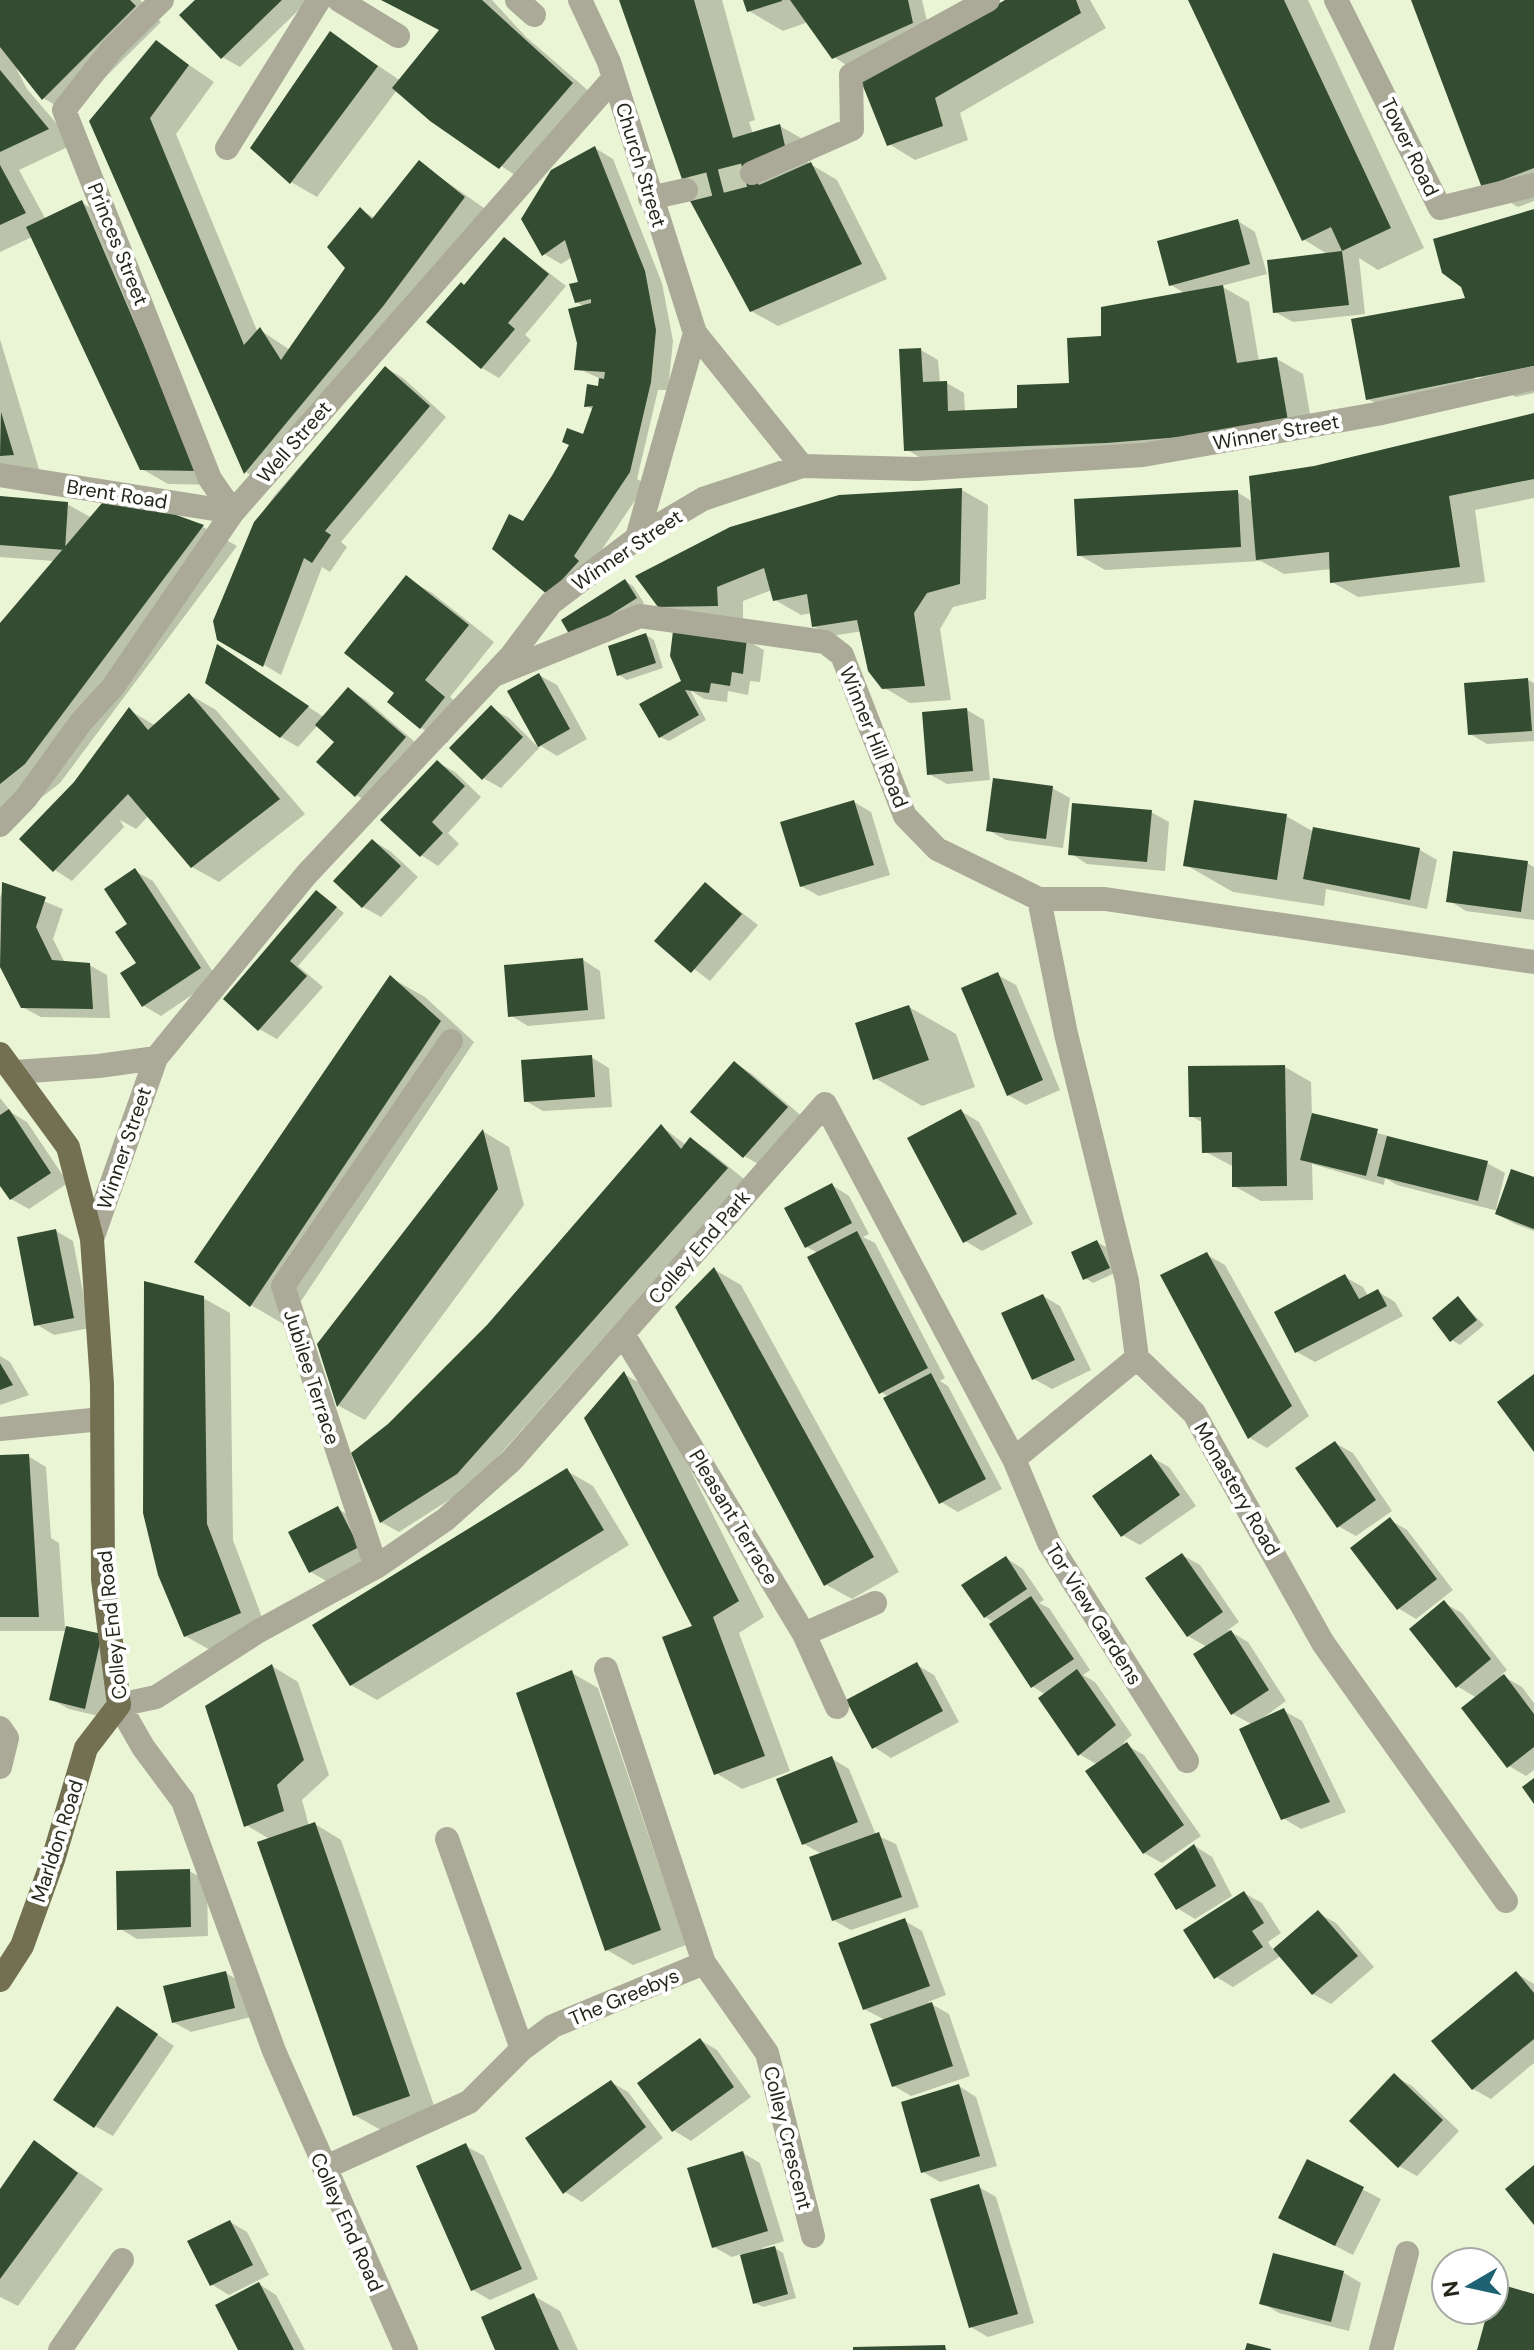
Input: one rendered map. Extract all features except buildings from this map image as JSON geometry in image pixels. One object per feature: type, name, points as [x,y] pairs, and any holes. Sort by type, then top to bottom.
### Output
[{"type":"main road","name":"Colley End Road","points":[[8,1063],[68,1147],[92,1239],[99,1312],[103,1579],[119,1705]]},
{"type":"main road","name":"Marldon Road","points":[[0,1980],[22,1946],[53,1860],[86,1748],[119,1705]]},
{"type":"street","name":"Princes Street","points":[[162,0],[112,49],[64,110],[210,479],[233,512]]},
{"type":"street","points":[[227,148],[319,0]]},
{"type":"street","points":[[339,0],[398,36]]},
{"type":"street","name":"Church Street","points":[[580,0],[614,78],[695,333],[802,466]]},
{"type":"street","points":[[752,173],[852,129],[851,75],[988,0]]},
{"type":"street","name":"Tower Road","points":[[1336,0],[1440,208],[1534,185]]},
{"type":"street","name":"Well Street","points":[[0,825],[26,798],[81,722],[112,688],[233,512],[614,78]]},
{"type":"street","points":[[650,198],[686,190]]},
{"type":"street","points":[[637,538],[695,333]]},
{"type":"street","name":"Winner Street","points":[[92,1239],[156,1058],[306,875],[492,676],[551,603],[637,538],[703,499],[802,466],[917,469],[1143,455],[1377,414],[1534,378]]},
{"type":"street","name":"Brent Road","points":[[0,475],[233,512]]},
{"type":"street","name":"Winner Hill Road","points":[[492,676],[640,616],[825,642],[842,655],[905,816],[937,849],[1039,899],[1105,899],[1534,962]]},
{"type":"street","points":[[1014,1459],[1137,1358],[1127,1281],[1066,1034],[1039,899]]},
{"type":"street","name":"Jubilee Terrace","points":[[376,1567],[283,1286],[451,1041]]},
{"type":"street","name":"Winner Street","points":[[8,1063],[99,1066],[156,1058]]},
{"type":"street","name":"Colley End Park","points":[[119,1705],[156,1697],[257,1632],[376,1567],[446,1519],[511,1461],[825,1104],[1014,1459]]},
{"type":"street","name":"Pleasant Terrace","points":[[623,1334],[804,1634],[837,1707]]},
{"type":"street","name":"Monastery Road","points":[[1137,1358],[1194,1413],[1323,1643],[1506,1901]]},
{"type":"street","points":[[0,1429],[102,1419]]},
{"type":"street","name":"Tor View Gardens","points":[[1014,1459],[1049,1543],[1187,1761]]},
{"type":"street","points":[[804,1634],[875,1603]]},
{"type":"street","name":"The Greebys","points":[[324,2168],[469,2102],[522,2049],[553,2026],[704,1963],[606,1669]]},
{"type":"street","name":"Colley End Road","points":[[119,1705],[143,1747],[183,1801],[274,2051],[406,2350]]},
{"type":"street","points":[[0,1728],[7,1738],[0,1767]]},
{"type":"street","points":[[447,1839],[522,2049]]},
{"type":"street","name":"Colley Crescent","points":[[704,1963],[767,2053],[813,2236]]},
{"type":"street","points":[[1381,2350],[1407,2253]]},
{"type":"street","points":[[60,2350],[122,2260]]},
{"type":"tunnel","points":[[686,190],[752,173]]}]
